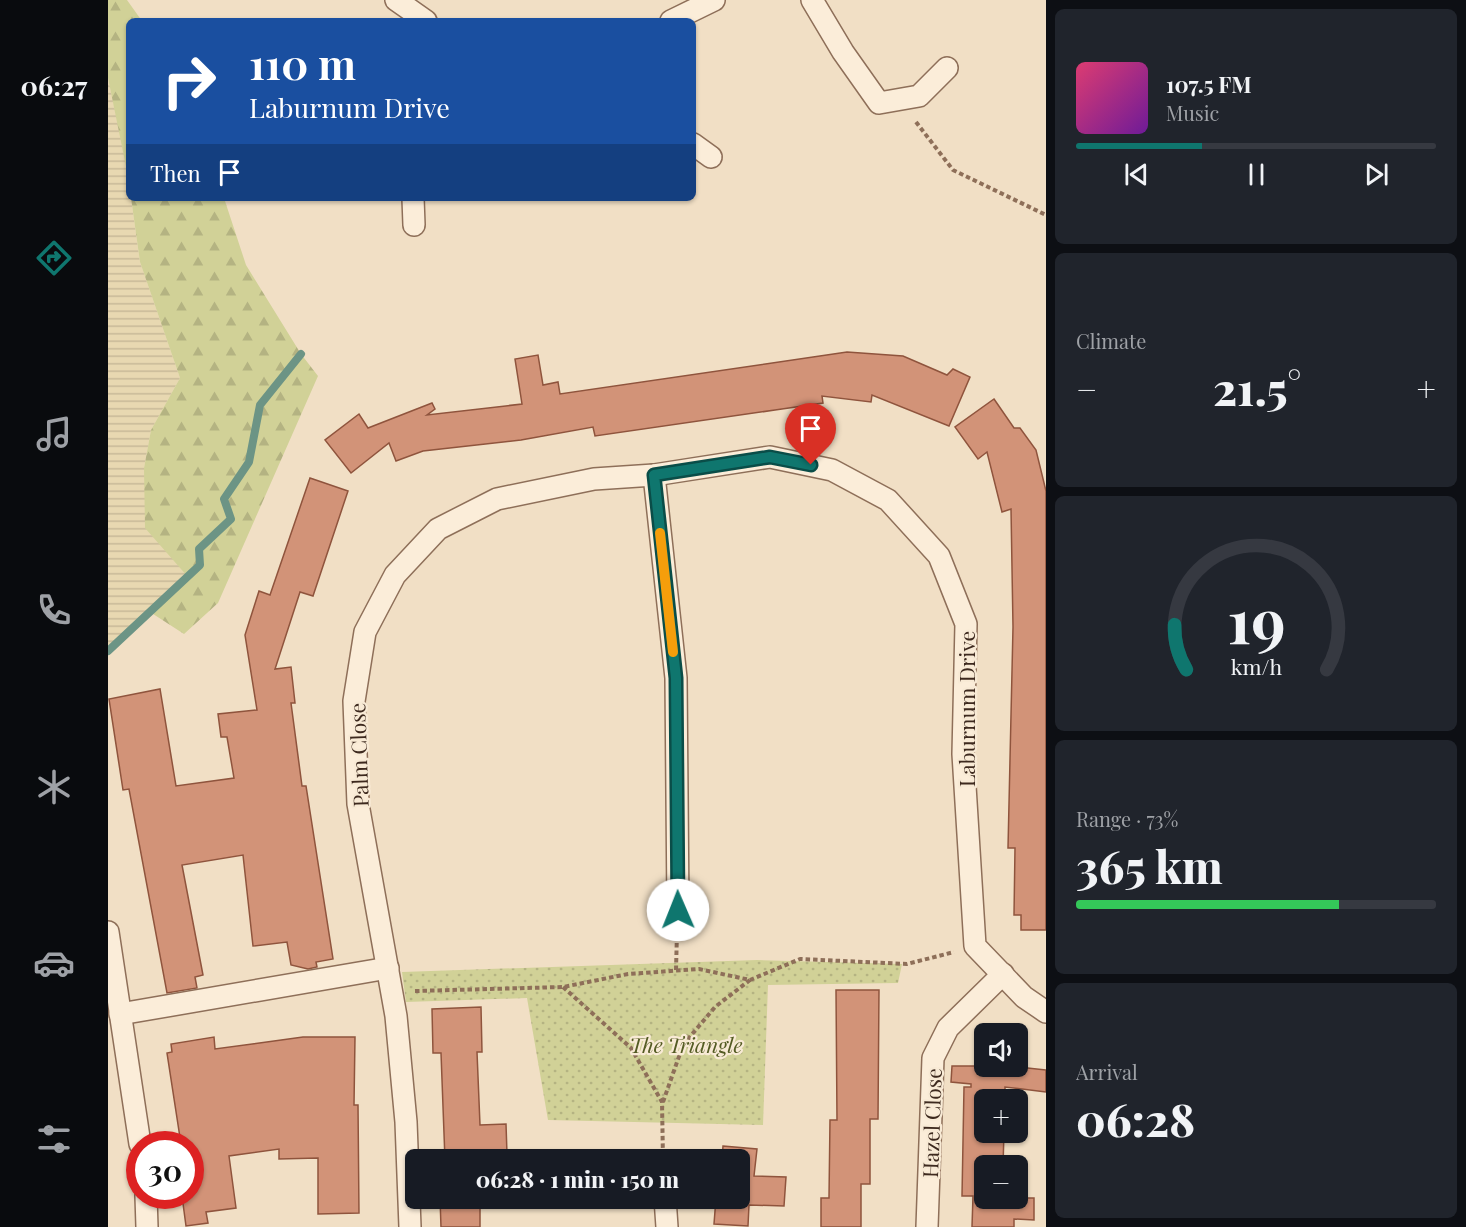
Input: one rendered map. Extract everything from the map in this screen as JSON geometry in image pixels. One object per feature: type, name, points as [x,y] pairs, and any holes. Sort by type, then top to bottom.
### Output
[{"type":"street","points":[[396,0],[422,18]]},
{"type":"street","points":[[677,18],[714,0]]},
{"type":"street","points":[[812,0],[843,52],[879,103],[920,96],[947,68]]},
{"type":"street","points":[[696,146],[711,157]]},
{"type":"street","points":[[413,201],[414,225]]},
{"type":"street","name":"Laburnum Drive","points":[[654,475],[770,457],[832,470],[888,500],[939,556],[966,624],[963,754],[975,946]]},
{"type":"street","points":[[654,475],[676,678],[678,910]]},
{"type":"street","name":"Palm Close","points":[[410,1227],[406,1122],[392,991],[358,804],[354,701],[364,632],[395,575],[438,528],[497,499],[594,479],[654,475]]},
{"type":"street","points":[[108,932],[138,1131]]},
{"type":"street","points":[[975,946],[1024,997],[1046,1012]]},
{"type":"street","points":[[120,1014],[388,968]]},
{"type":"street","name":"Hazel Close","points":[[927,1227],[933,1058],[948,1028],[1003,974]]},
{"type":"street","points":[[146,1209],[147,1227]]},
{"type":"street","points":[[665,1209],[667,1227]]},
{"type":"path","points":[[899,100],[953,170],[1046,215]]},
{"type":"path","points":[[676,970],[678,910]]},
{"type":"path","points":[[663,1149],[662,1102],[683,1045],[715,1007],[750,980],[800,959],[907,964],[975,946]]},
{"type":"path","points":[[392,991],[563,987],[627,974],[699,969],[750,980]]},
{"type":"path","points":[[563,987],[631,1048],[662,1102]]},
{"type":"shaded area","points":[[108,78],[126,159],[126,201],[131,201],[140,262],[180,378],[151,430],[144,468],[188,577],[108,651]]},
{"type":"green space","points":[[108,0],[127,0],[140,18],[126,18],[126,166],[108,78]]},
{"type":"green space","points":[[131,201],[225,201],[246,265],[301,354],[318,376],[218,603],[184,634],[150,612],[188,577],[145,528],[144,468],[151,430],[180,378],[140,262]]},
{"type":"green space","name":"The Triangle","points":[[757,960],[902,964],[898,983],[768,985],[763,1125],[548,1120],[527,998],[406,1002],[402,972]]},
{"type":"building","points":[[847,352],[903,356],[947,375],[953,369],[970,377],[949,426],[872,395],[871,402],[822,396],[823,403],[595,436],[593,427],[521,440],[423,451],[396,461],[389,443],[351,473],[325,440],[359,414],[368,428],[432,403],[435,409],[427,415],[522,404],[515,359],[538,355],[543,385],[558,382],[560,394]]},
{"type":"building","points":[[994,399],[1014,428],[1020,428],[1036,450],[1046,491],[1046,930],[1021,930],[1021,915],[1014,915],[1015,848],[1008,848],[1013,627],[1011,509],[1002,512],[987,452],[978,459],[955,427]]},
{"type":"building","points":[[310,478],[348,491],[313,596],[300,592],[275,669],[291,667],[295,703],[291,703],[302,786],[306,786],[333,959],[316,962],[317,967],[308,969],[291,965],[287,942],[253,946],[243,855],[182,865],[203,975],[195,977],[197,988],[167,993],[129,789],[123,790],[109,699],[160,689],[176,786],[234,778],[227,737],[221,737],[218,714],[257,710],[245,635],[259,591],[270,595]]},
{"type":"building","points":[[836,990],[879,990],[878,1119],[870,1119],[870,1184],[861,1184],[861,1227],[821,1227],[821,1198],[829,1198],[830,1120],[837,1120]]},
{"type":"building","points":[[481,1007],[482,1052],[477,1052],[480,1125],[506,1124],[507,1149],[445,1149],[441,1053],[433,1053],[432,1009]]},
{"type":"building","points":[[214,1037],[215,1049],[303,1037],[355,1037],[354,1105],[358,1105],[359,1213],[318,1214],[318,1158],[279,1159],[279,1149],[229,1156],[236,1208],[206,1212],[208,1223],[186,1226],[184,1209],[204,1209],[204,1131],[179,1131],[167,1053],[172,1052],[171,1044]]},
{"type":"building","points":[[952,1066],[974,1066],[974,1077],[1028,1077],[1028,1068],[1046,1070],[1046,1092],[1005,1087],[1005,1089],[974,1089],[974,1143],[1004,1143],[1003,1155],[974,1155],[974,1209],[1028,1209],[1028,1198],[1034,1198],[1034,1220],[1014,1219],[1014,1227],[972,1227],[973,1196],[962,1196],[964,1087],[971,1087],[971,1084],[951,1082]]},
{"type":"building","points":[[723,1146],[757,1149],[754,1176],[786,1177],[784,1206],[750,1205],[750,1149],[723,1149]]},
{"type":"building","points":[[440,1209],[480,1209],[480,1227],[441,1227]]},
{"type":"building","points":[[715,1209],[749,1209],[748,1226],[714,1224]]},
{"type":"waterway","points":[[108,651],[200,565],[199,549],[231,519],[224,499],[249,462],[260,405],[301,354]]},
{"type":"slow traffic","points":[[660,533],[673,652]]},
{"type":"route","points":[[678,910],[676,678],[654,475],[770,457],[811,465]]}]
